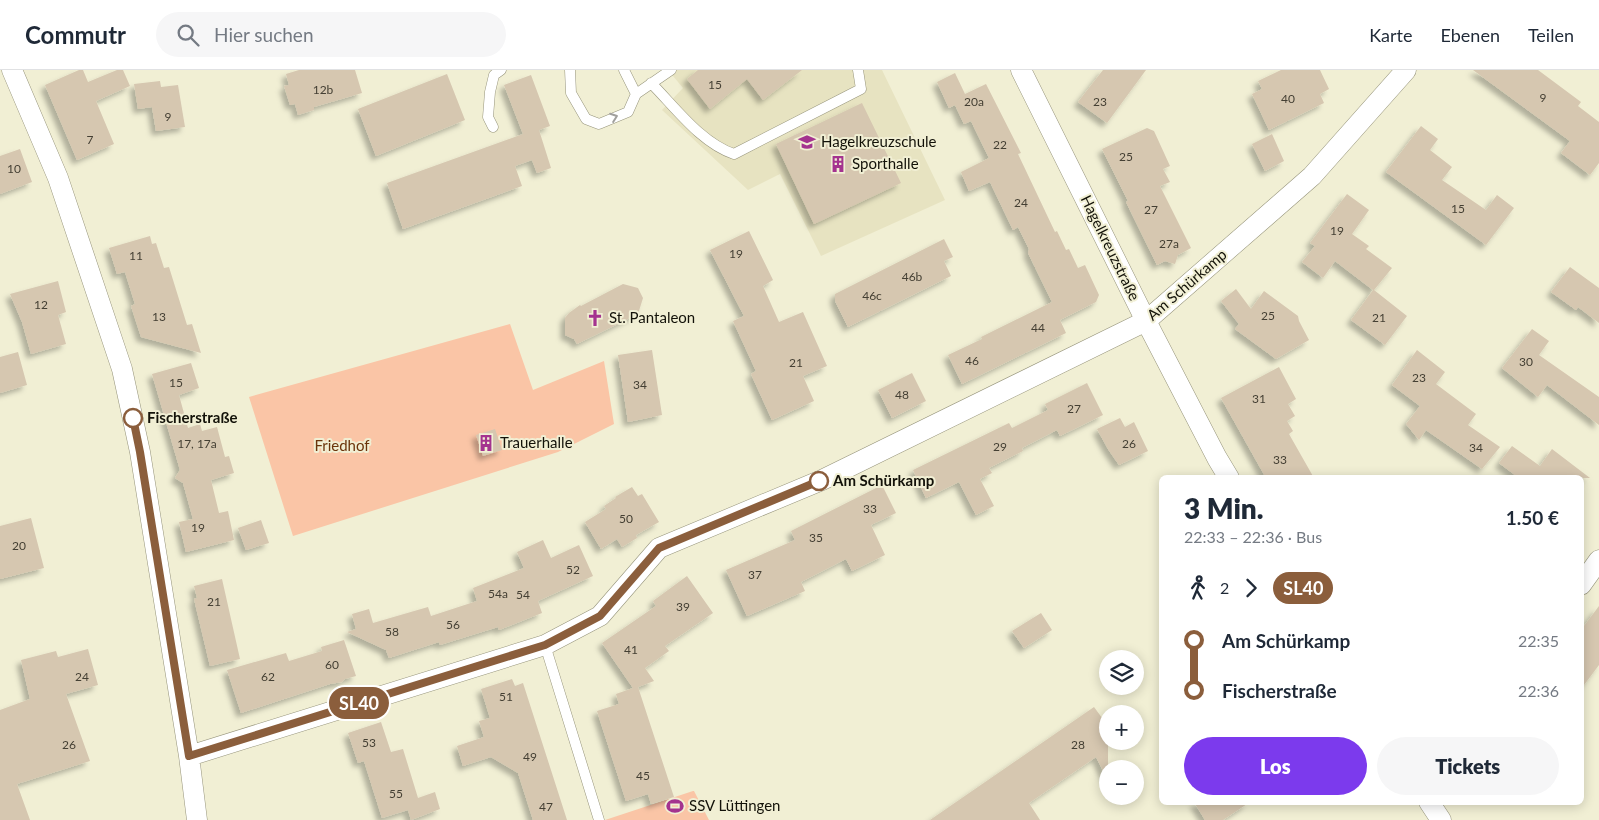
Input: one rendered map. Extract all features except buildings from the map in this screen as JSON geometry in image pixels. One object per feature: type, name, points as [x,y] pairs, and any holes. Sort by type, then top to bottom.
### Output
[{"type":"street","points":[[12,70],[58,178],[122,369],[140,452],[189,756],[197,820]]},
{"type":"street","name":"Hagelkreuzstraße","points":[[1022,70],[1146,321],[1227,475]]},
{"type":"street","name":"Am Schürkamp","points":[[189,756],[545,645],[600,616],[659,548],[822,480],[1146,321],[1312,176],[1406,70]]},
{"type":"street","points":[[1584,580],[1599,560]]},
{"type":"street","points":[[1432,805],[1440,820]]},
{"type":"lane","points":[[493,127],[488,117],[490,92],[494,75],[501,70]]},
{"type":"lane","points":[[570,70],[570,93],[586,119],[599,124],[628,112],[636,94],[672,70]]},
{"type":"lane","points":[[624,70],[636,94]]},
{"type":"lane","points":[[651,83],[704,138],[722,150],[734,154],[861,89],[858,70]]},
{"type":"lane","points":[[545,645],[599,820]]},
{"type":"shaded area","name":"Hagelkreuzschule","points":[[668,70],[882,70],[945,200],[821,256],[780,174],[748,190],[662,110],[683,88]]},
{"type":"green space","name":"Friedhof","points":[[510,324],[533,390],[604,361],[614,424],[558,452],[293,536],[249,397]]},
{"type":"green space","name":"SSV Lüttingen","points":[[693,791],[709,820],[605,820]]},
{"type":"bus line","name":"SL40","points":[[133,418],[189,756],[545,645],[600,616],[659,548],[819,481]]},
{"type":"place","name":"Hagelkreuzschule","points":[[807,142]]},
{"type":"place","name":"Sporthalle","points":[[838,164]]},
{"type":"place","name":"St. Pantaleon","points":[[595,318]]},
{"type":"place","name":"Fischerstraße","points":[[133,418]]},
{"type":"place","name":"Trauerhalle","points":[[486,443]]},
{"type":"place","name":"Am Schürkamp","points":[[819,481]]},
{"type":"place","name":"SSV Lüttingen","points":[[675,806]]}]
